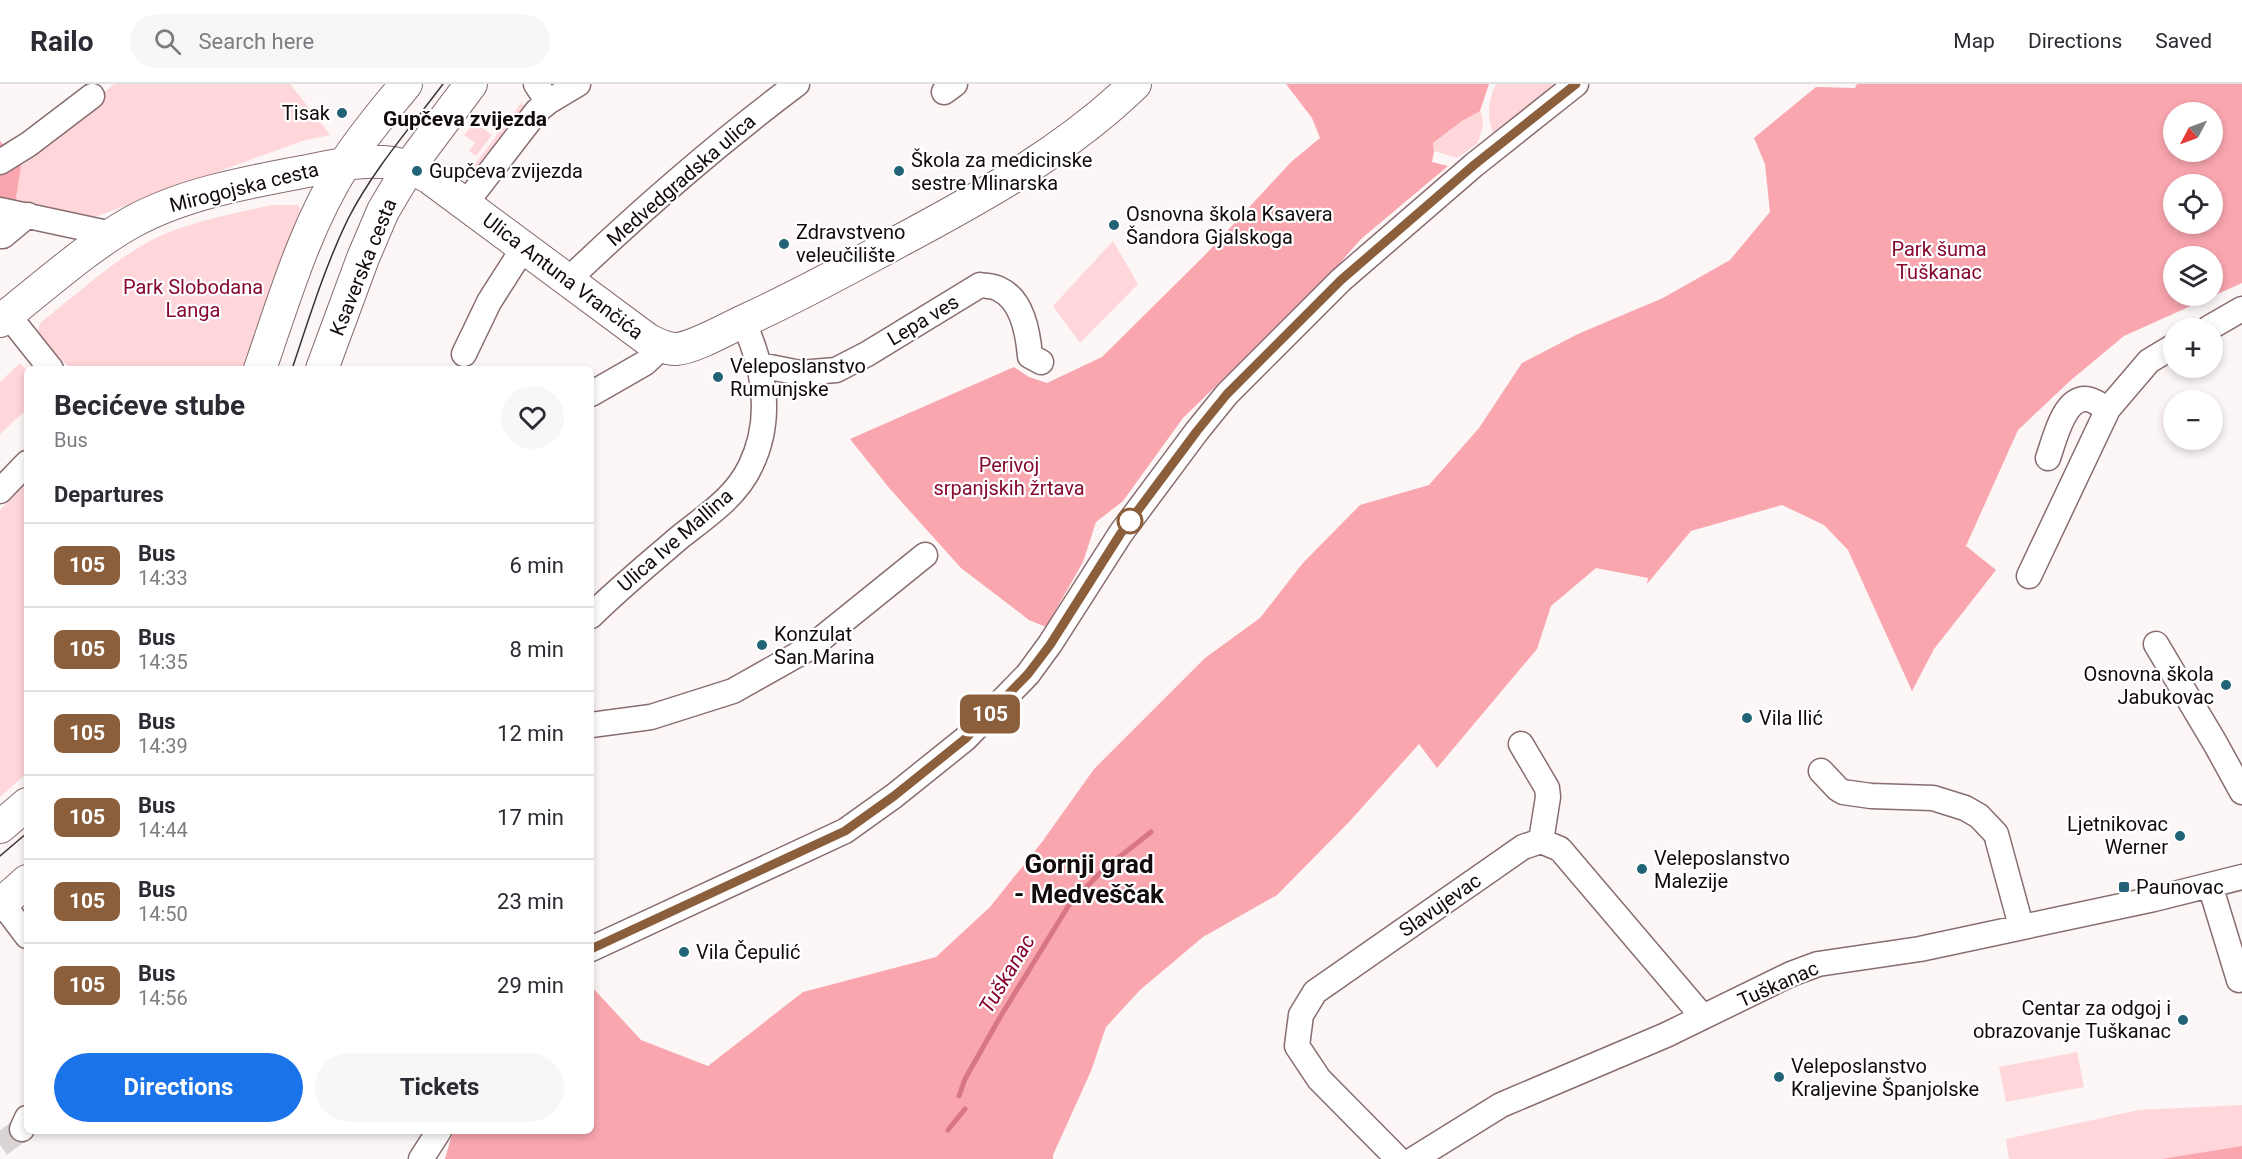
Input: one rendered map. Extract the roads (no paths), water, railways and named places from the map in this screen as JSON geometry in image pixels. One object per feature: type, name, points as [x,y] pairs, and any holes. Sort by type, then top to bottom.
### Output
[{"type":"main road","points":[[261,366],[301,253],[329,193],[345,164],[406,84]]},
{"type":"main road","points":[[409,167],[471,84]]},
{"type":"main road","points":[[662,347],[677,349],[684,347],[743,321],[852,267],[999,186],[1041,160],[1086,127],[1135,84]]},
{"type":"main road","points":[[345,164],[384,162],[409,167],[430,178],[466,203]]},
{"type":"main road","name":"Mirogojska cesta","points":[[4,318],[112,234],[170,204],[224,189],[345,164]]},
{"type":"main road","name":"Ksaverska cesta","points":[[323,366],[375,229],[409,167]]},
{"type":"main road","name":"Ulica Antuna Vrančića","points":[[466,203],[647,339],[662,347]]},
{"type":"main road","points":[[0,827],[24,807]]},
{"type":"main road","points":[[1,904],[24,885]]},
{"type":"street","points":[[466,203],[537,111],[542,93],[578,84]]},
{"type":"street","name":"Medvedgradska ulica","points":[[568,280],[682,176],[746,122],[797,84]]},
{"type":"street","points":[[594,948],[845,831],[894,796],[965,739],[1028,674],[1050,645],[1121,533],[1227,394],[1341,280],[1474,165],[1576,84]]},
{"type":"street","points":[[0,162],[4,162],[92,96]]},
{"type":"street","points":[[0,210],[112,234]]},
{"type":"street","points":[[3,236],[28,215]]},
{"type":"street","points":[[464,354],[489,302],[524,247]]},
{"type":"street","name":"Lepa ves","points":[[760,365],[800,373],[836,370],[867,354],[980,285],[1000,289],[1016,305],[1028,331],[1030,356],[1041,362]]},
{"type":"street","points":[[2223,320],[2242,309]]},
{"type":"street","points":[[4,318],[48,366]]},
{"type":"street","name":"Ulica Ive Mallina","points":[[594,613],[618,590],[728,498],[750,468],[763,427],[764,406],[760,365],[743,321]]},
{"type":"street","points":[[594,392],[645,363],[662,347]]},
{"type":"street","points":[[2029,576],[2100,421],[2149,361],[2163,353]]},
{"type":"street","points":[[2048,458],[2062,416],[2072,405],[2080,400],[2088,399],[2108,409]]},
{"type":"street","points":[[0,491],[24,466]]},
{"type":"street","points":[[594,725],[651,717],[733,691],[811,647],[925,555]]},
{"type":"street","points":[[2156,644],[2242,792]]},
{"type":"street","points":[[1521,744],[1547,788],[1548,797],[1541,840],[1560,849],[1703,1017]]},
{"type":"street","points":[[1821,771],[1843,792],[1856,795],[1933,798],[1965,808],[1979,816],[1996,834],[2021,926]]},
{"type":"street","name":"Slavujevac","points":[[1398,1159],[1319,1079],[1297,1046],[1301,1015],[1315,992],[1523,847],[1541,840]]},
{"type":"street","name":"Tuškanac","points":[[1414,1159],[1501,1105],[1703,1017],[1791,974],[1818,964],[1920,949],[2154,899],[2242,877]]},
{"type":"street","points":[[2210,885],[2239,980]]},
{"type":"street","points":[[1,904],[24,932]]},
{"type":"street","points":[[421,1159],[437,1134]]},
{"type":"waterway","name":"Tuškanac","points":[[959,1096],[965,1079],[999,1019],[1069,905],[1104,869],[1151,832]]},
{"type":"waterway","name":"Tuškanac","points":[[948,1130],[965,1109]]},
{"type":"tunnel","points":[[0,1145],[22,1129]]},
{"type":"tram line","points":[[293,366],[325,274],[348,219],[380,166],[443,84]]},
{"type":"tram line","points":[[0,856],[24,836]]},
{"type":"place","name":"Tisak","points":[[342,113]]},
{"type":"place","name":"Gupčeva zvijezda","points":[[417,171]]},
{"type":"place","name":"Škola za medicinske sestre Mlinarska","points":[[899,171]]},
{"type":"place","name":"Osnovna škola Ksavera Šandora Gjalskoga","points":[[1114,225]]},
{"type":"place","name":"Zdravstveno veleučilište","points":[[784,244]]},
{"type":"place","name":"Veleposlanstvo Rumunjske","points":[[718,377]]},
{"type":"place","name":"Konzulat San Marina","points":[[762,645]]},
{"type":"place","name":"Osnovna škola Jabukovac","points":[[2226,685]]},
{"type":"place","name":"Vila Ilić","points":[[1747,718]]},
{"type":"place","name":"Ljetnikovac Werner","points":[[2180,836]]},
{"type":"place","name":"Veleposlanstvo Malezije","points":[[1642,869]]},
{"type":"place","name":"Paunovac","points":[[2124,887]]},
{"type":"place","name":"Vila Čepulić","points":[[684,952]]},
{"type":"place","name":"Centar za odgoj i obrazovanje Tuškanac","points":[[2183,1020]]},
{"type":"place","name":"Veleposlanstvo Kraljevine Španjolske","points":[[1779,1077]]},
{"type":"district","name":"Gupčeva zvijezda","points":[[465,119]]},
{"type":"district","name":"Gornji grad - Medveščak","points":[[1089,879]]},
{"type":"park label","name":"Park šuma Tuškanac","points":[[1939,260]]},
{"type":"park label","name":"Park Slobodana Langa","points":[[193,298]]},
{"type":"park label","name":"Perivoj srpanjskih žrtava","points":[[1009,476]]}]
